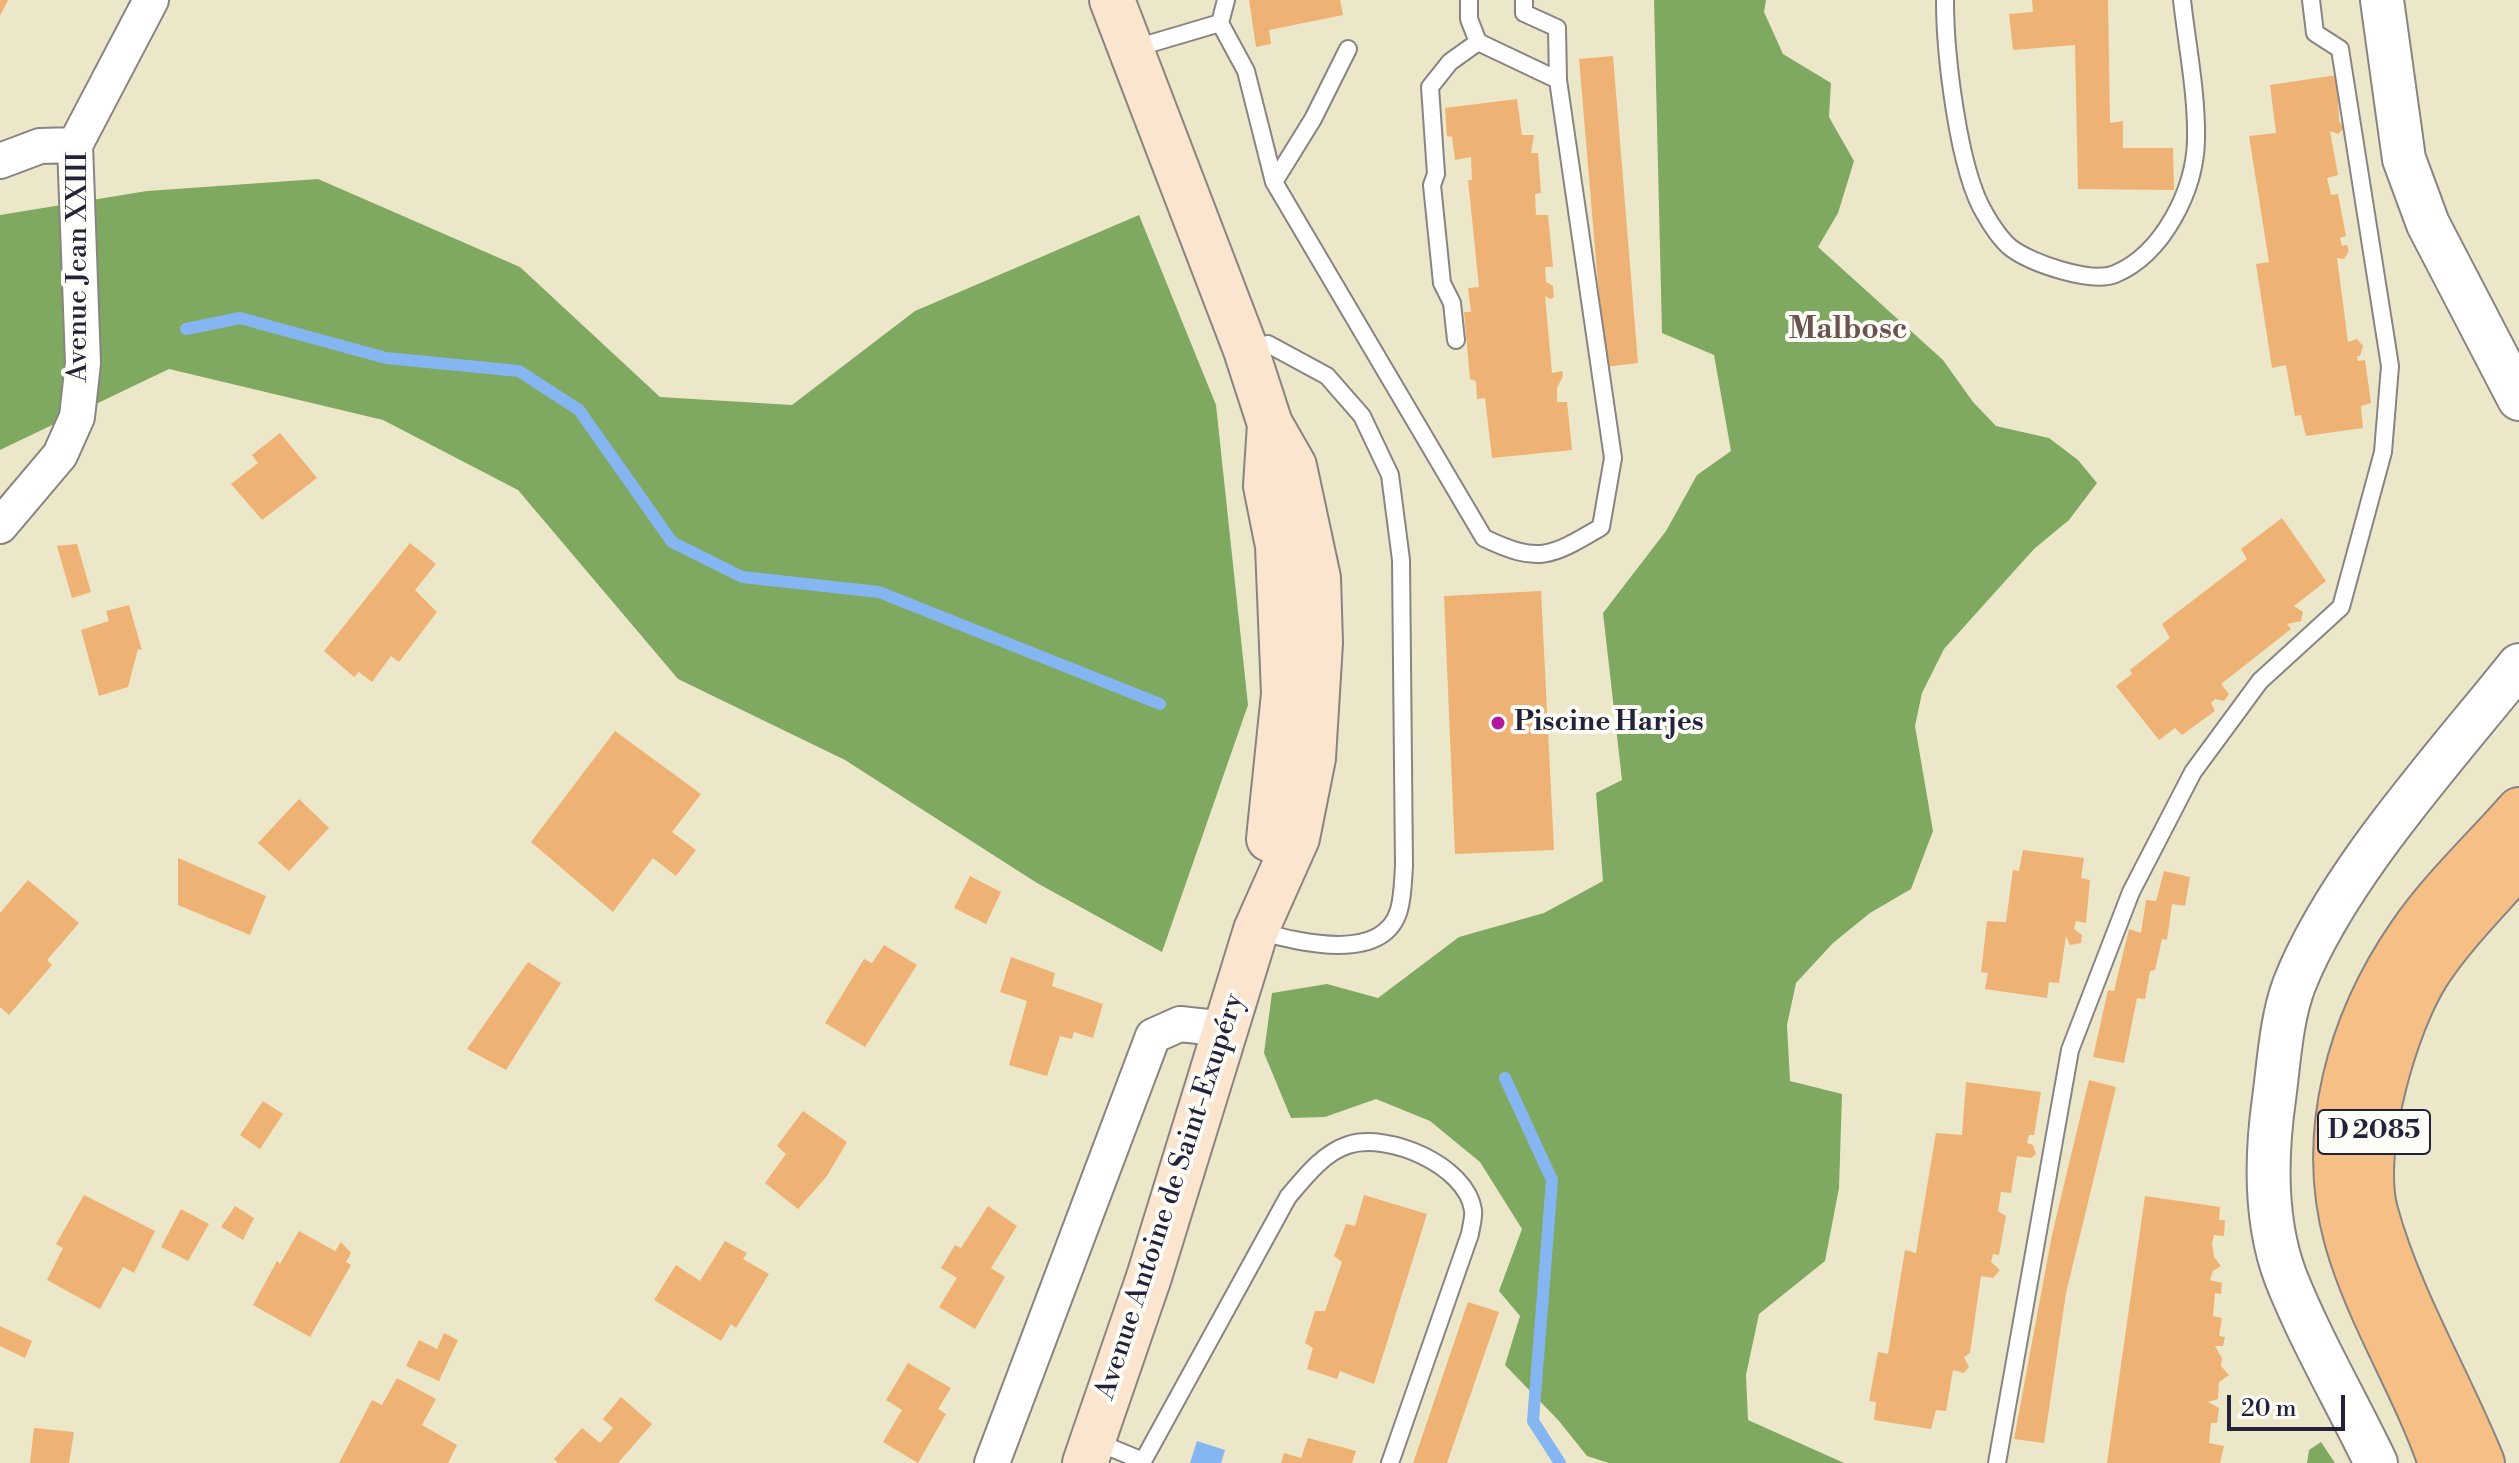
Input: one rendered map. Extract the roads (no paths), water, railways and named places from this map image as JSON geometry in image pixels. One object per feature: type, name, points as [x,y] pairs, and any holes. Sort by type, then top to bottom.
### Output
[{"type":"main road","name":"Avenue Antoine de Saint-Exupéry","points":[[1089,1452],[1149,1277],[1256,930],[1277,786],[1284,694],[1278,546],[1266,486],[1270,424],[1246,350],[1112,0]]},
{"type":"main road","name":"D 2085","points":[[2441,1463],[2366,1293],[2347,1238],[2336,1176],[2338,1108],[2349,1066],[2376,993],[2412,932],[2519,810]]},
{"type":"main road","name":"D 2085","points":[[2482,1463],[2395,1270],[2374,1207],[2372,1143],[2383,1085],[2428,973],[2519,864]]},
{"type":"street","name":"Avenue Jean XXIII","points":[[0,526],[60,455],[77,417],[83,363],[75,145],[151,0]]},
{"type":"street","points":[[2382,0],[2404,159],[2428,224],[2463,298],[2519,399]]},
{"type":"street","points":[[0,161],[40,146],[75,145]]},
{"type":"street","points":[[2376,1463],[2286,1277],[2272,1221],[2269,1135],[2286,1021],[2292,989],[2331,911],[2396,821],[2519,665]]},
{"type":"street","points":[[992,1463],[1153,1036],[1180,1024],[1226,1029]]},
{"type":"lane","points":[[1226,0],[1220,23],[1246,71],[1274,182],[1484,538],[1518,554],[1558,552],[1601,527],[1613,458],[1558,80],[1557,28],[1524,13],[1524,0]]},
{"type":"lane","points":[[1469,0],[1469,19],[1478,42],[1558,80]]},
{"type":"lane","points":[[1945,0],[1950,88],[1970,172],[1984,213],[2010,247],[2047,266],[2083,275],[2111,276],[2134,265],[2166,229],[2186,191],[2196,141],[2182,0]]},
{"type":"lane","points":[[1997,1463],[2070,1050],[2131,892],[2193,772],[2260,681],[2341,607],[2383,452],[2390,366],[2340,49],[2315,33],[2311,0]]},
{"type":"lane","points":[[1131,49],[1220,23]]},
{"type":"lane","points":[[1456,340],[1452,303],[1442,283],[1432,185],[1436,174],[1430,87],[1450,62],[1478,42]]},
{"type":"lane","points":[[1274,182],[1313,119],[1348,49]]},
{"type":"lane","points":[[1246,350],[1268,344],[1327,376],[1362,416],[1390,475],[1401,560],[1404,866],[1399,911],[1389,929],[1368,941],[1346,944],[1312,945],[1256,930]]},
{"type":"lane","points":[[1089,1452],[1143,1462],[1288,1197],[1314,1166],[1348,1145],[1384,1142],[1421,1152],[1456,1180],[1473,1209],[1470,1234],[1390,1463]]},
{"type":"water","points":[[1197,1441],[1225,1450],[1221,1463],[1190,1463]]},
{"type":"waterway","points":[[186,329],[240,318],[386,358],[519,371],[579,410],[672,542],[742,577],[879,592],[1160,704]]},
{"type":"waterway","points":[[1505,1078],[1552,1180],[1533,1421],[1560,1463]]},
{"type":"place","name":"Piscine Harjes","points":[[1498,723]]},
{"type":"district","name":"Malbosc","points":[[1848,331]]}]
